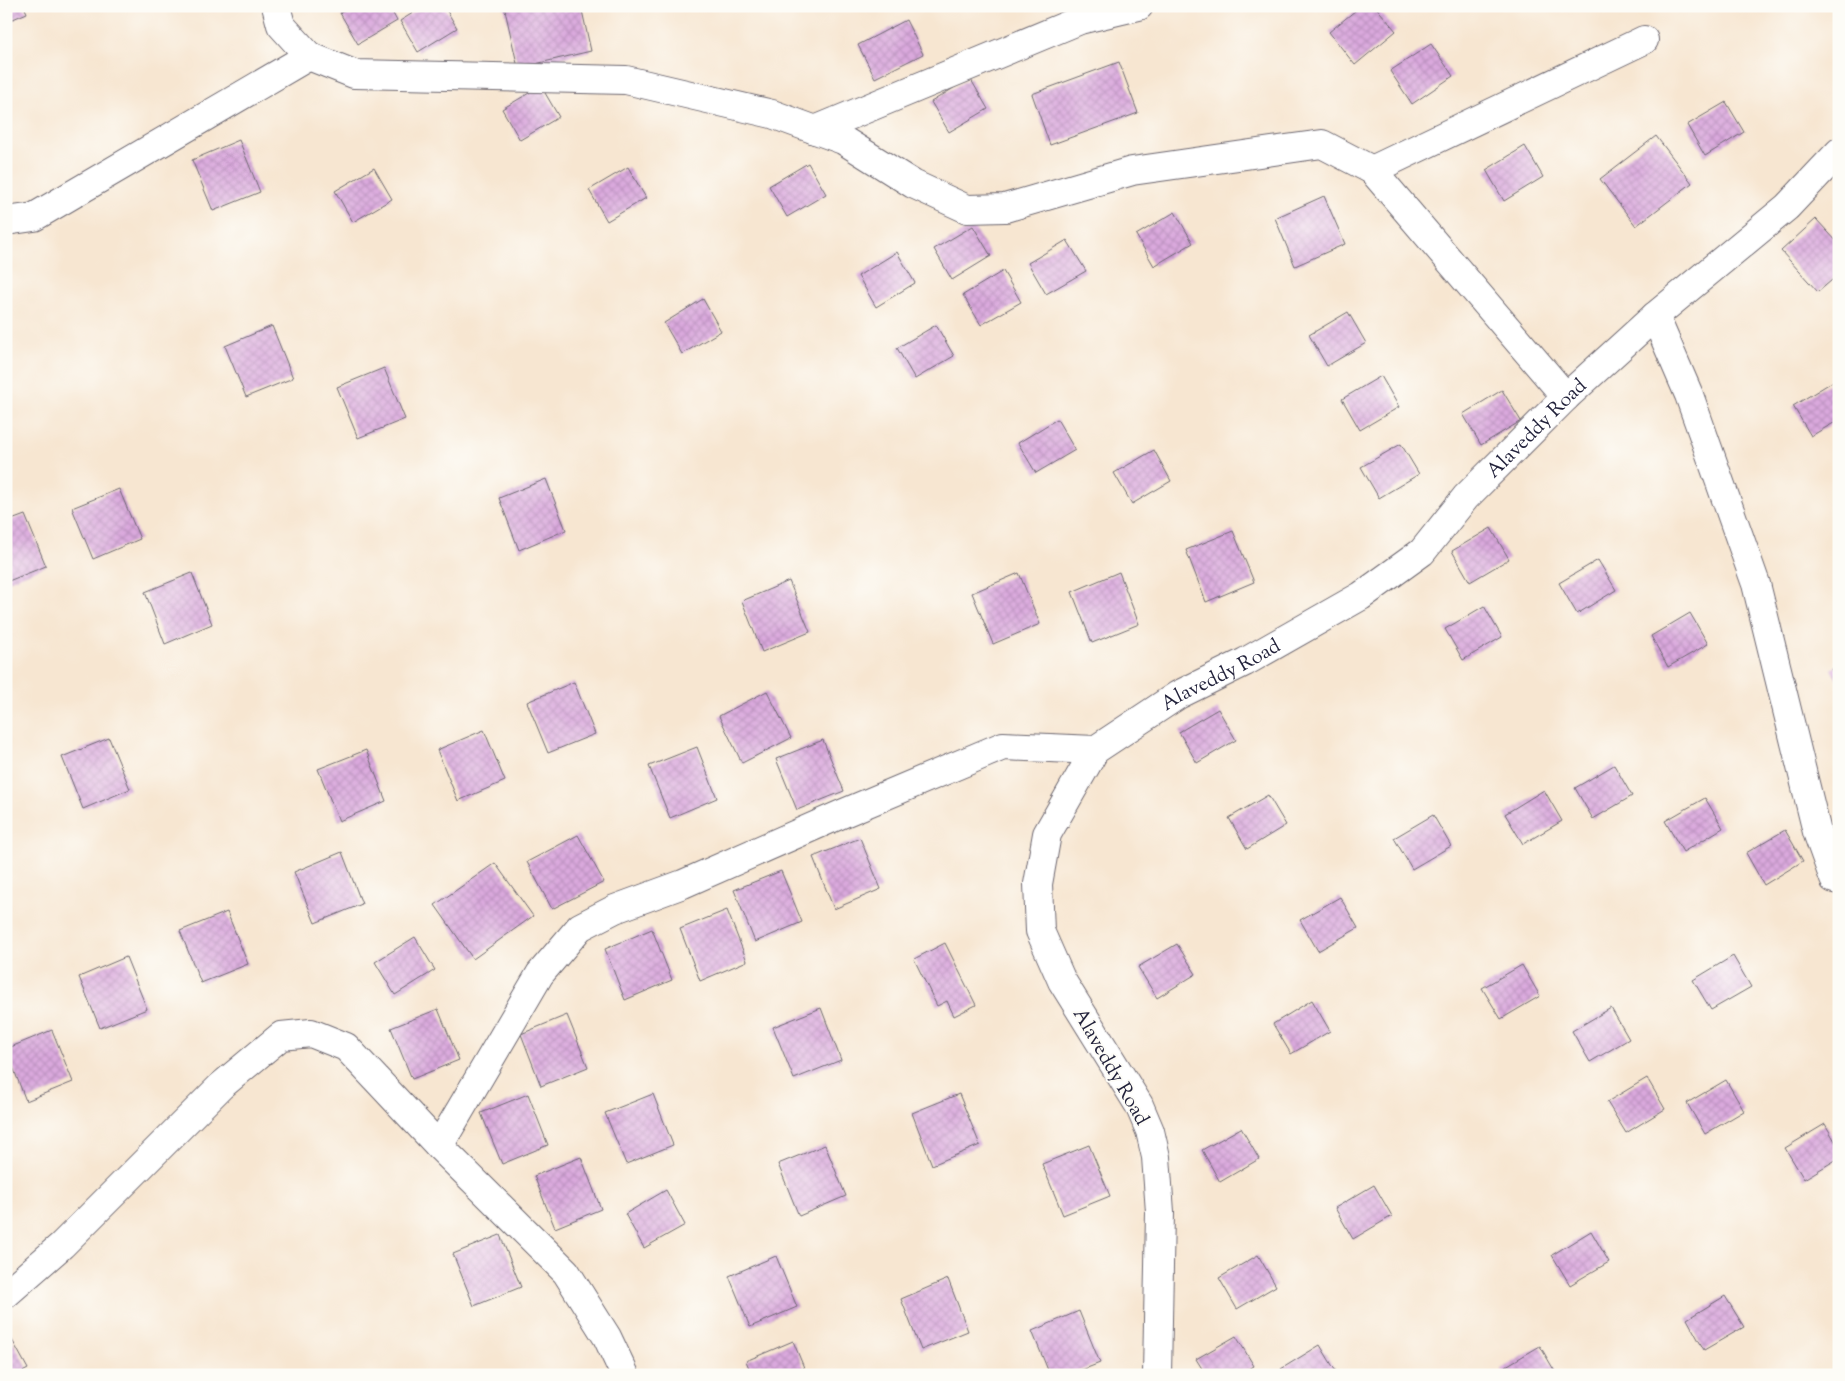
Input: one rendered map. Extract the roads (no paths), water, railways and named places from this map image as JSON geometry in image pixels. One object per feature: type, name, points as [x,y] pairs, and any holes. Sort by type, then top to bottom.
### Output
[{"type":"street","points":[[276,6],[281,25],[309,56],[354,74],[626,80],[772,114],[843,140],[913,184],[967,209],[1006,208],[1132,171],[1322,144],[1372,170],[1566,397]]},
{"type":"street","points":[[815,130],[1080,20],[1139,6]]},
{"type":"street","points":[[1372,170],[1644,40]]},
{"type":"street","points":[[6,221],[34,217],[309,56]]},
{"type":"street","name":"Alaveddy Road","points":[[1158,1375],[1160,1212],[1157,1166],[1150,1130],[1139,1105],[1062,981],[1040,931],[1038,884],[1047,834],[1095,750],[1178,695],[1245,662],[1361,596],[1422,552],[1466,497],[1566,397],[1655,316],[1787,207],[1837,156]]},
{"type":"street","points":[[1655,316],[1689,395],[1756,584],[1817,832],[1834,879],[1839,880]]},
{"type":"street","points":[[440,1146],[540,974],[580,927],[614,909],[683,884],[1003,746],[1095,750]]},
{"type":"street","points":[[6,1294],[62,1246],[221,1086],[281,1036],[311,1033],[346,1047],[440,1146],[566,1272],[607,1337],[625,1375]]}]
